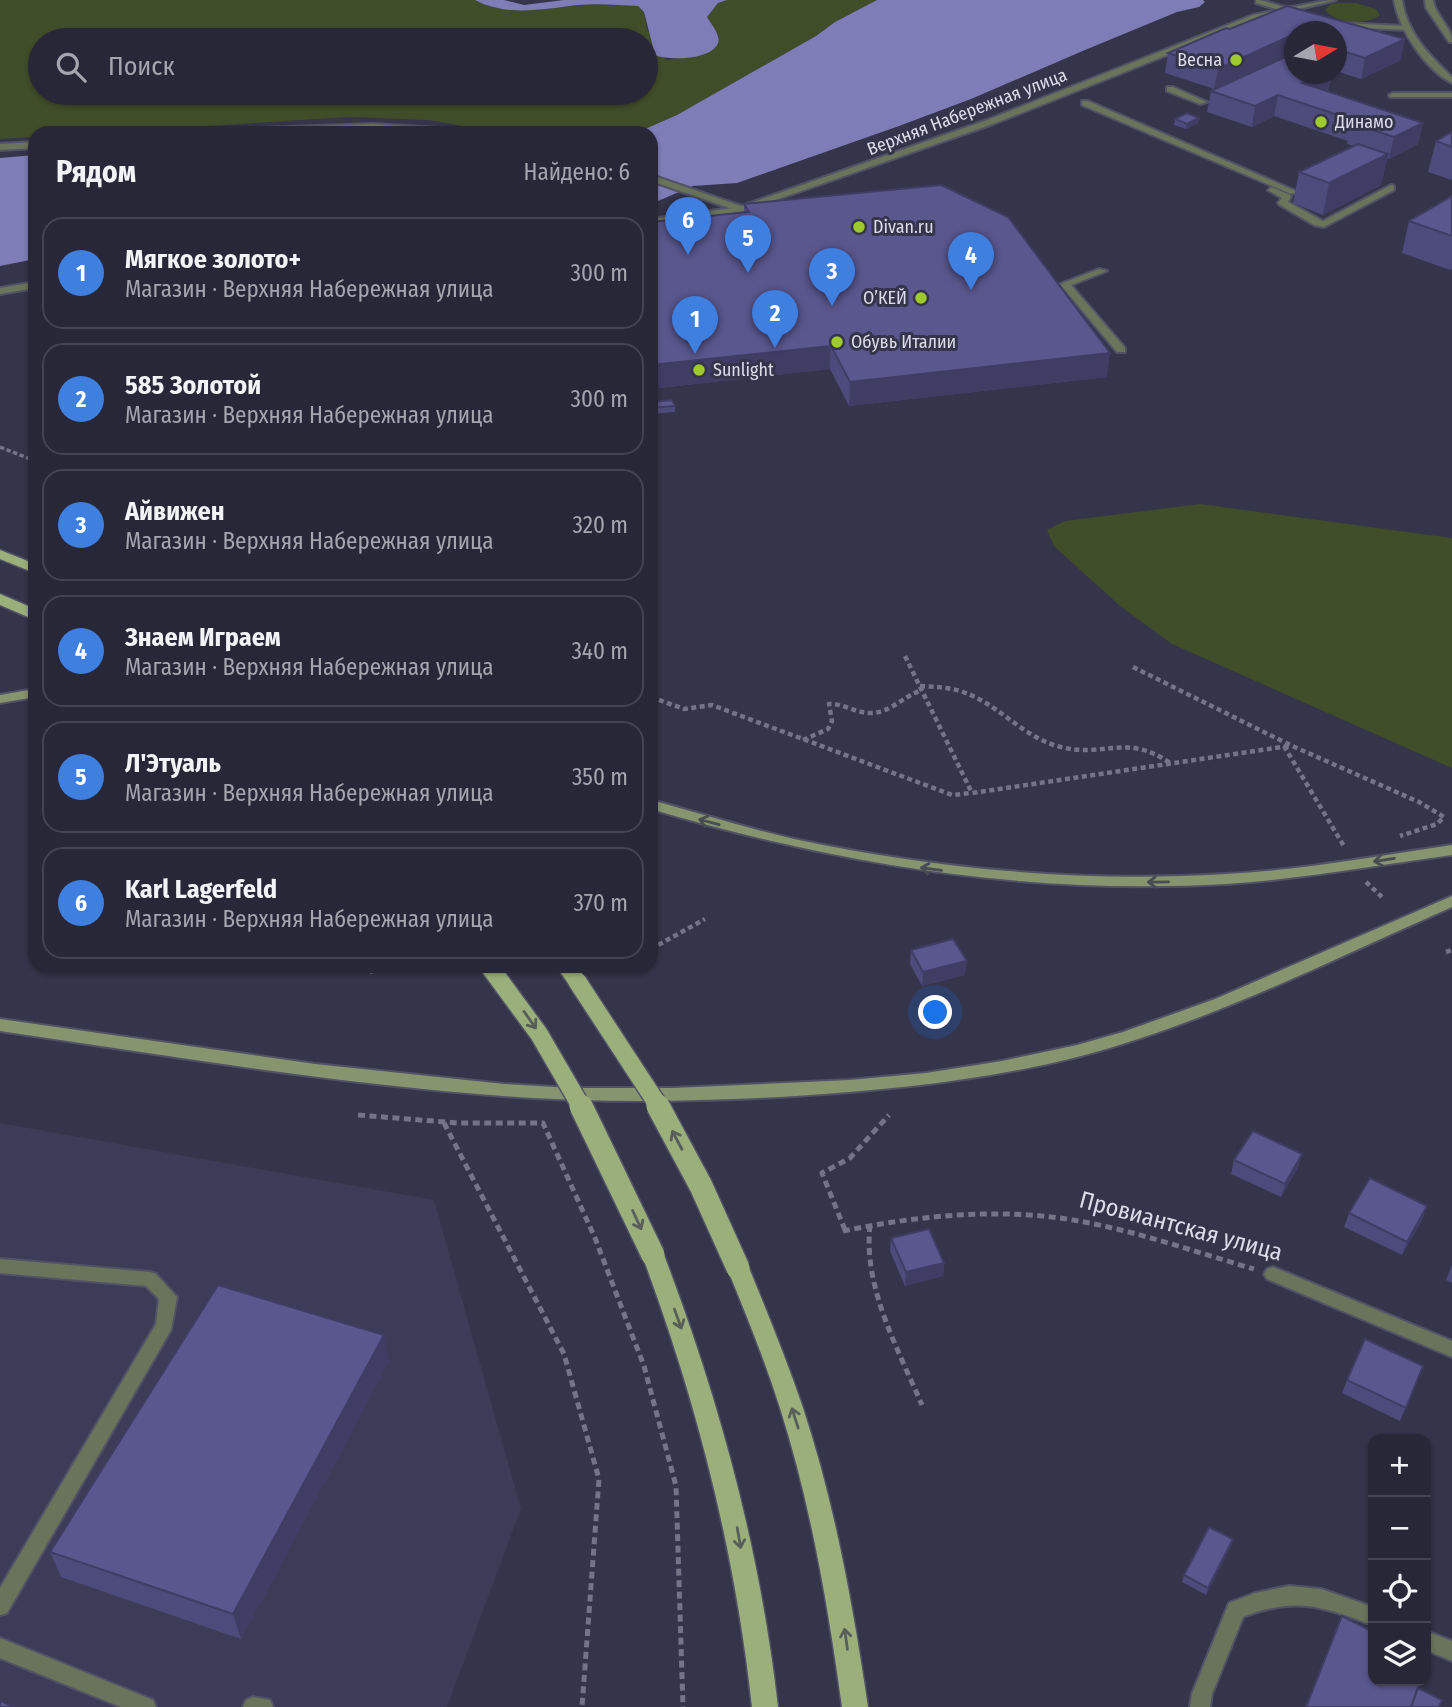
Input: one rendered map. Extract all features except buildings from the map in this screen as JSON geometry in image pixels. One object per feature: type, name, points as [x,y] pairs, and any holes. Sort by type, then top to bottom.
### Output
[{"type":"main road","points":[[0,554],[28,566]]},
{"type":"main road","points":[[0,599],[28,612]]},
{"type":"main road","points":[[0,699],[28,694]]},
{"type":"main road","points":[[658,806],[729,827],[849,856],[926,869],[1062,880],[1167,882],[1227,879],[1287,874],[1452,850]]},
{"type":"main road","points":[[0,1025],[334,1073],[509,1090],[649,1094],[835,1088],[971,1071],[1077,1051],[1142,1031],[1257,988],[1452,901]]},
{"type":"main road","points":[[494,973],[557,1059],[595,1130],[653,1255],[680,1323],[704,1397],[737,1527],[760,1652],[765,1707]]},
{"type":"main road","points":[[571,974],[662,1110],[701,1186],[738,1268],[778,1368],[815,1489],[844,1629],[855,1707]]},
{"type":"street","points":[[1258,0],[1311,16]]},
{"type":"street","name":"Верхняя Набережная улица","points":[[658,221],[741,209],[990,122],[1256,17],[1332,0]]},
{"type":"street","points":[[1398,0],[1399,15],[1406,28],[1452,81]]},
{"type":"street","points":[[1429,0],[1430,8],[1452,40]]},
{"type":"street","points":[[1347,25],[1406,28]]},
{"type":"street","points":[[1170,89],[1203,102]]},
{"type":"street","points":[[1393,95],[1452,95]]},
{"type":"street","points":[[1084,103],[1291,195]]},
{"type":"street","points":[[0,147],[28,145]]},
{"type":"street","points":[[658,180],[741,209]]},
{"type":"street","points":[[1304,186],[1283,203],[1317,223],[1324,224],[1391,188]]},
{"type":"street","points":[[1271,190],[1291,195]]},
{"type":"street","points":[[1102,271],[1065,284],[1121,350]]},
{"type":"street","points":[[0,291],[28,286]]},
{"type":"street","points":[[0,1266],[150,1279],[168,1297],[165,1325],[0,1606]]},
{"type":"street","name":"Провиантская улица","points":[[1273,1275],[1452,1349]]},
{"type":"street","points":[[1200,1707],[1202,1694],[1236,1610],[1265,1598],[1298,1594],[1339,1601],[1368,1614]]},
{"type":"street","points":[[1431,1642],[1452,1651]]},
{"type":"street","points":[[0,1648],[146,1707]]},
{"type":"street","points":[[253,1707],[263,1707]]},
{"type":"path","points":[[0,447],[28,458]]},
{"type":"path","points":[[905,656],[972,793]]},
{"type":"path","points":[[1133,667],[1287,746],[1419,802],[1444,817],[1437,824],[1391,838]]},
{"type":"path","points":[[802,740],[820,735],[830,728],[832,720],[829,704],[837,702],[851,710],[869,714],[892,708],[921,688],[950,688],[978,697],[1039,740],[1068,750],[1095,751],[1131,745],[1158,753],[1170,763]]},
{"type":"path","points":[[658,700],[684,709],[712,705],[952,795],[1287,746]]},
{"type":"path","points":[[1287,746],[1346,850]]},
{"type":"path","points":[[1334,852],[1357,848]]},
{"type":"path","points":[[1361,876],[1382,897]]},
{"type":"path","points":[[658,945],[705,919]]},
{"type":"path","points":[[358,1115],[444,1122],[543,1123],[595,1238],[644,1366],[676,1486],[683,1707]]},
{"type":"path","name":"Провиантская улица","points":[[889,1115],[850,1158],[822,1173],[843,1231],[931,1216],[1042,1216],[1098,1224],[1273,1275]]},
{"type":"path","points":[[444,1122],[564,1354],[599,1479],[582,1707]]},
{"type":"path","points":[[872,1224],[867,1250],[880,1305],[922,1405]]},
{"type":"shaded area","points":[[0,1123],[434,1200],[521,1509],[447,1707],[0,1707]]},
{"type":"green space","points":[[0,0],[475,0],[500,9],[513,10],[608,4],[638,6],[644,12],[647,28],[28,28],[28,105],[658,105],[658,47],[666,60],[700,55],[713,49],[719,36],[707,17],[718,3],[727,0],[877,0],[677,115],[652,126],[462,126],[429,120],[349,117],[208,126],[28,126],[28,137],[0,139]]},
{"type":"green space","points":[[1356,3],[1376,9],[1380,15],[1367,21],[1344,21],[1325,10],[1331,4]]},
{"type":"green space","points":[[1200,504],[1452,538],[1452,768],[1172,644],[1120,606],[1054,546],[1047,530],[1065,521]]},
{"type":"water","points":[[475,0],[504,0],[524,5],[564,0],[727,0],[718,3],[707,17],[718,37],[718,43],[707,53],[689,58],[658,56],[658,28],[648,28],[644,12],[638,6],[593,4],[513,10]]},
{"type":"water","points":[[877,0],[1205,2],[1199,7],[1177,12],[971,99],[899,126],[737,183],[693,186],[658,201],[658,126],[652,126],[677,115],[816,36],[835,22]]},
{"type":"water","points":[[28,156],[28,260],[0,266],[0,158]]},
{"type":"place","name":"Весна","points":[[1236,60]]},
{"type":"place","name":"Динамо","points":[[1321,122]]},
{"type":"place","name":"Divan.ru","points":[[859,227]]},
{"type":"place","name":"Karl Lagerfeld","points":[[688,255]]},
{"type":"place","name":"Л'Этуаль","points":[[748,273]]},
{"type":"place","name":"Знаем Играем","points":[[971,290]]},
{"type":"place","name":"О’КЕЙ","points":[[921,298]]},
{"type":"place","name":"Айвижен","points":[[832,306]]},
{"type":"place","name":"Обувь Италии","points":[[837,342]]},
{"type":"place","name":"585 Золотой","points":[[775,348]]},
{"type":"place","name":"Мягкое золото+","points":[[695,354]]},
{"type":"place","name":"Sunlight","points":[[699,370]]}]
